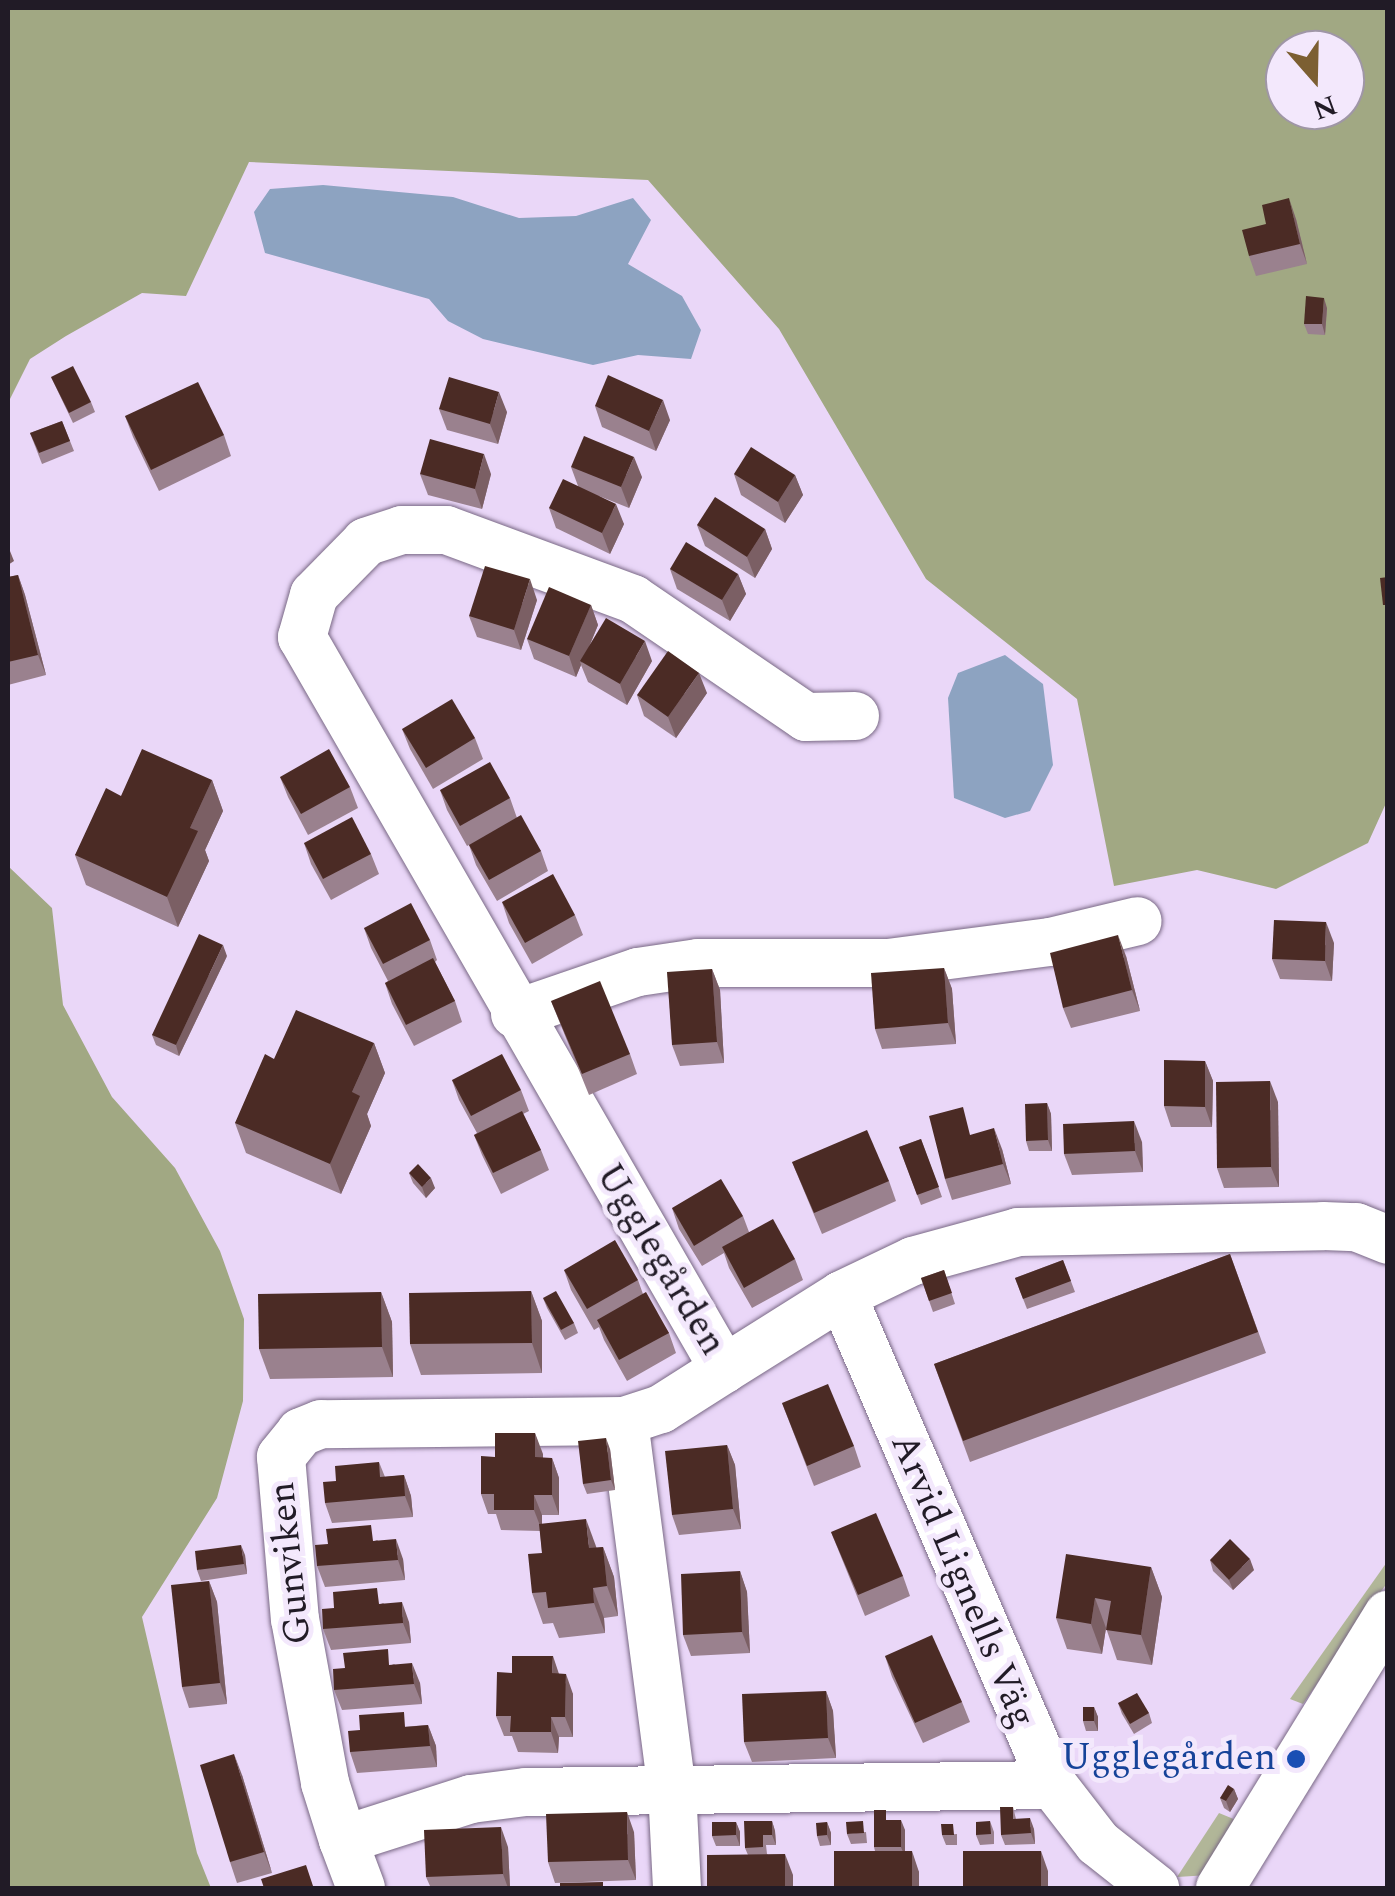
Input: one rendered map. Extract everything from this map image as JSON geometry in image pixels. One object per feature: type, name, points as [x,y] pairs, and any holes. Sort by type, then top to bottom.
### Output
[{"type":"street","name":"Ugglegården","points":[[855,716],[806,716],[633,599],[446,530],[402,530],[343,560],[314,595],[302,637],[514,1014],[724,1369],[842,1295],[913,1261],[1018,1232],[1323,1226],[1356,1227],[1388,1240]]},
{"type":"street","points":[[514,1014],[580,988],[698,964],[888,963],[1050,942],[1138,921]]},
{"type":"street","name":"Arvid Lignells Väg","points":[[842,1295],[1053,1786],[1098,1843],[1156,1888]]},
{"type":"street","name":"Gunviken","points":[[361,1888],[342,1840],[306,1696],[281,1457],[301,1432],[322,1424],[624,1421],[661,1409],[724,1369]]},
{"type":"street","points":[[624,1421],[672,1789],[677,1888]]},
{"type":"street","points":[[1220,1888],[1388,1616]]},
{"type":"street","points":[[342,1840],[471,1799],[672,1789],[1053,1786]]},
{"type":"green space","points":[[8,8],[1387,8],[1387,801],[1368,843],[1276,889],[1197,870],[1114,886],[1077,699],[926,579],[779,329],[648,180],[249,162],[186,296],[142,293],[30,359],[8,403]]},
{"type":"green space","points":[[8,866],[52,908],[63,1005],[112,1097],[175,1168],[220,1251],[244,1319],[243,1401],[217,1498],[142,1617],[197,1853],[211,1888],[8,1888]]},
{"type":"green space","points":[[1387,1562],[1387,1583],[1303,1704],[1290,1699]]},
{"type":"green space","points":[[1219,1813],[1236,1820],[1209,1875],[1177,1877]]},
{"type":"water","points":[[323,185],[453,197],[519,218],[576,216],[633,198],[651,220],[628,264],[682,296],[701,330],[691,359],[638,355],[593,365],[483,339],[448,321],[429,299],[265,253],[254,212],[270,189]]},
{"type":"water","points":[[1005,655],[1043,684],[1053,765],[1030,811],[1005,818],[954,798],[948,698],[958,673]]},
{"type":"building","points":[[1289,198],[1300,244],[1249,256],[1242,230],[1266,224],[1262,205]]},
{"type":"building","points":[[1306,296],[1324,298],[1322,324],[1304,324]]},
{"type":"building","points":[[73,366],[91,402],[69,413],[51,377]]},
{"type":"building","points":[[608,375],[663,400],[649,431],[595,406]]},
{"type":"building","points":[[449,377],[499,392],[490,424],[439,409]]},
{"type":"building","points":[[198,382],[224,435],[151,470],[125,416]]},
{"type":"building","points":[[62,421],[70,441],[39,453],[30,433]]},
{"type":"building","points":[[584,436],[634,457],[621,487],[571,467]]},
{"type":"building","points":[[430,439],[484,454],[475,489],[420,474]]},
{"type":"building","points":[[751,447],[795,475],[778,502],[734,474]]},
{"type":"building","points":[[563,479],[616,504],[602,533],[549,508]]},
{"type":"building","points":[[715,497],[765,529],[747,557],[697,525]]},
{"type":"building","points":[[686,542],[738,574],[722,600],[670,569]]},
{"type":"building","points":[[485,566],[530,579],[514,630],[469,616]]},
{"type":"building","points":[[18,575],[38,655],[8,662],[8,577]]},
{"type":"building","points":[[1388,577],[1388,605],[1383,605],[1380,578]]},
{"type":"building","points":[[549,587],[591,605],[569,656],[527,639]]},
{"type":"building","points":[[606,618],[645,641],[620,684],[580,661]]},
{"type":"building","points":[[668,651],[699,673],[668,717],[637,695]]},
{"type":"building","points":[[452,699],[475,738],[426,768],[402,729]]},
{"type":"building","points":[[142,749],[212,780],[190,828],[198,831],[167,897],[75,855],[106,788],[121,796]]},
{"type":"building","points":[[329,749],[350,787],[301,814],[280,777]]},
{"type":"building","points":[[490,762],[510,798],[460,826],[440,790]]},
{"type":"building","points":[[521,815],[541,851],[489,880],[469,845]]},
{"type":"building","points":[[352,817],[371,854],[323,879],[304,843]]},
{"type":"building","points":[[553,874],[575,915],[525,943],[502,902]]},
{"type":"building","points":[[411,903],[430,940],[383,964],[364,928]]},
{"type":"building","points":[[1274,920],[1326,922],[1325,961],[1272,959]]},
{"type":"building","points":[[199,934],[223,945],[176,1045],[152,1035]]},
{"type":"building","points":[[1118,935],[1132,990],[1063,1008],[1050,953]]},
{"type":"building","points":[[433,958],[455,1001],[406,1025],[385,983]]},
{"type":"building","points":[[944,968],[948,1023],[875,1029],[871,973]]},
{"type":"building","points":[[712,969],[717,1042],[672,1045],[667,972]]},
{"type":"building","points":[[600,981],[630,1054],[582,1074],[551,1001]]},
{"type":"building","points":[[296,1010],[374,1043],[352,1092],[360,1096],[330,1164],[235,1123],[265,1054],[274,1059]]},
{"type":"building","points":[[502,1054],[521,1090],[471,1116],[452,1080]]},
{"type":"building","points":[[1164,1060],[1205,1061],[1205,1107],[1164,1106]]},
{"type":"building","points":[[1270,1081],[1271,1167],[1217,1168],[1216,1082]]},
{"type":"building","points":[[1047,1103],[1048,1140],[1026,1141],[1025,1104]]},
{"type":"building","points":[[963,1107],[970,1135],[994,1128],[1003,1164],[945,1179],[929,1116]]},
{"type":"building","points":[[522,1111],[541,1150],[493,1173],[474,1135]]},
{"type":"building","points":[[1134,1121],[1135,1151],[1064,1154],[1063,1124]]},
{"type":"building","points":[[867,1130],[889,1181],[814,1213],[792,1162]]},
{"type":"building","points":[[921,1139],[939,1187],[917,1195],[899,1147]]},
{"type":"building","points":[[418,1164],[431,1178],[422,1187],[409,1173]]},
{"type":"building","points":[[721,1179],[743,1216],[694,1246],[672,1208]]},
{"type":"building","points":[[773,1219],[795,1259],[744,1288],[722,1247]]},
{"type":"building","points":[[615,1240],[638,1280],[587,1309],[564,1270]]},
{"type":"building","points":[[1230,1254],[1258,1332],[963,1441],[934,1364]]},
{"type":"building","points":[[1063,1260],[1071,1281],[1023,1299],[1015,1278]]},
{"type":"building","points":[[944,1270],[952,1293],[929,1301],[921,1278]]},
{"type":"building","points":[[531,1291],[532,1343],[410,1344],[409,1293]]},
{"type":"building","points":[[556,1291],[574,1323],[561,1330],[543,1298]]},
{"type":"building","points":[[381,1292],[382,1347],[259,1349],[258,1294]]},
{"type":"building","points":[[646,1292],[669,1333],[619,1360],[597,1320]]},
{"type":"building","points":[[828,1384],[854,1446],[807,1466],[782,1403]]},
{"type":"building","points":[[495,1433],[535,1433],[535,1457],[552,1458],[552,1495],[534,1495],[534,1510],[494,1510],[494,1494],[481,1494],[481,1456],[495,1457]]},
{"type":"building","points":[[606,1438],[611,1480],[583,1484],[578,1441]]},
{"type":"building","points":[[727,1445],[733,1509],[672,1515],[665,1451]]},
{"type":"building","points":[[379,1462],[380,1477],[404,1475],[405,1496],[325,1503],[323,1482],[336,1481],[335,1466]]},
{"type":"building","points":[[876,1513],[903,1576],[858,1595],[831,1532]]},
{"type":"building","points":[[586,1519],[589,1548],[603,1547],[607,1586],[593,1588],[594,1603],[548,1608],[546,1592],[532,1593],[528,1554],[542,1553],[539,1524]]},
{"type":"building","points":[[371,1525],[373,1541],[396,1539],[398,1560],[317,1566],[315,1545],[328,1544],[326,1529]]},
{"type":"building","points":[[1230,1539],[1250,1559],[1229,1580],[1210,1560]]},
{"type":"building","points":[[241,1545],[244,1564],[197,1570],[195,1551]]},
{"type":"building","points":[[1066,1554],[1151,1567],[1141,1635],[1106,1630],[1111,1601],[1095,1598],[1091,1624],[1056,1618]]},
{"type":"building","points":[[740,1571],[742,1632],[683,1635],[681,1574]]},
{"type":"building","points":[[209,1581],[220,1683],[182,1687],[171,1585]]},
{"type":"building","points":[[377,1588],[379,1604],[402,1602],[403,1623],[323,1629],[322,1609],[334,1608],[333,1592]]},
{"type":"building","points":[[932,1635],[962,1702],[915,1723],[885,1656]]},
{"type":"building","points":[[388,1649],[389,1665],[412,1663],[414,1684],[334,1690],[333,1669],[345,1668],[343,1653]]},
{"type":"building","points":[[512,1656],[553,1656],[552,1673],[566,1674],[565,1717],[551,1717],[551,1732],[510,1732],[511,1716],[496,1716],[497,1672],[512,1673]]},
{"type":"building","points":[[826,1691],[828,1738],[744,1742],[742,1694]]},
{"type":"building","points":[[1137,1693],[1149,1713],[1130,1724],[1118,1703]]},
{"type":"building","points":[[1083,1707],[1094,1707],[1094,1721],[1083,1721]]},
{"type":"building","points":[[404,1712],[405,1727],[428,1725],[430,1746],[350,1752],[348,1731],[360,1730],[359,1715]]},
{"type":"building","points":[[234,1754],[264,1852],[230,1862],[200,1765]]},
{"type":"building","points":[[1228,1785],[1234,1789],[1226,1801],[1220,1798]]},
{"type":"building","points":[[1000,1807],[1013,1807],[1013,1819],[1030,1818],[1031,1833],[1001,1835]]},
{"type":"building","points":[[874,1810],[886,1810],[886,1820],[901,1820],[901,1847],[874,1847]]},
{"type":"building","points":[[627,1812],[628,1860],[548,1862],[546,1814]]},
{"type":"building","points":[[744,1821],[772,1821],[772,1835],[763,1835],[763,1847],[745,1848]]},
{"type":"building","points":[[863,1821],[864,1833],[847,1834],[846,1822]]},
{"type":"building","points":[[990,1821],[991,1834],[976,1835],[976,1822]]},
{"type":"building","points":[[712,1822],[736,1822],[736,1835],[712,1836]]},
{"type":"building","points":[[827,1822],[827,1835],[817,1836],[816,1823]]},
{"type":"building","points":[[941,1824],[953,1824],[954,1835],[942,1835]]},
{"type":"building","points":[[501,1827],[503,1874],[426,1877],[424,1830]]},
{"type":"building","points":[[834,1851],[912,1851],[912,1888],[834,1888]]},
{"type":"building","points":[[963,1851],[1041,1851],[1041,1888],[963,1888]]},
{"type":"building","points":[[785,1854],[785,1888],[707,1888],[707,1855]]},
{"type":"building","points":[[306,1865],[313,1886],[264,1888],[261,1879]]},
{"type":"building","points":[[603,1882],[603,1888],[560,1888],[560,1883]]},
{"type":"building","points":[[462,1886],[462,1888],[419,1888]]},
{"type":"place","name":"Ugglegården","points":[[1296,1759]]}]
